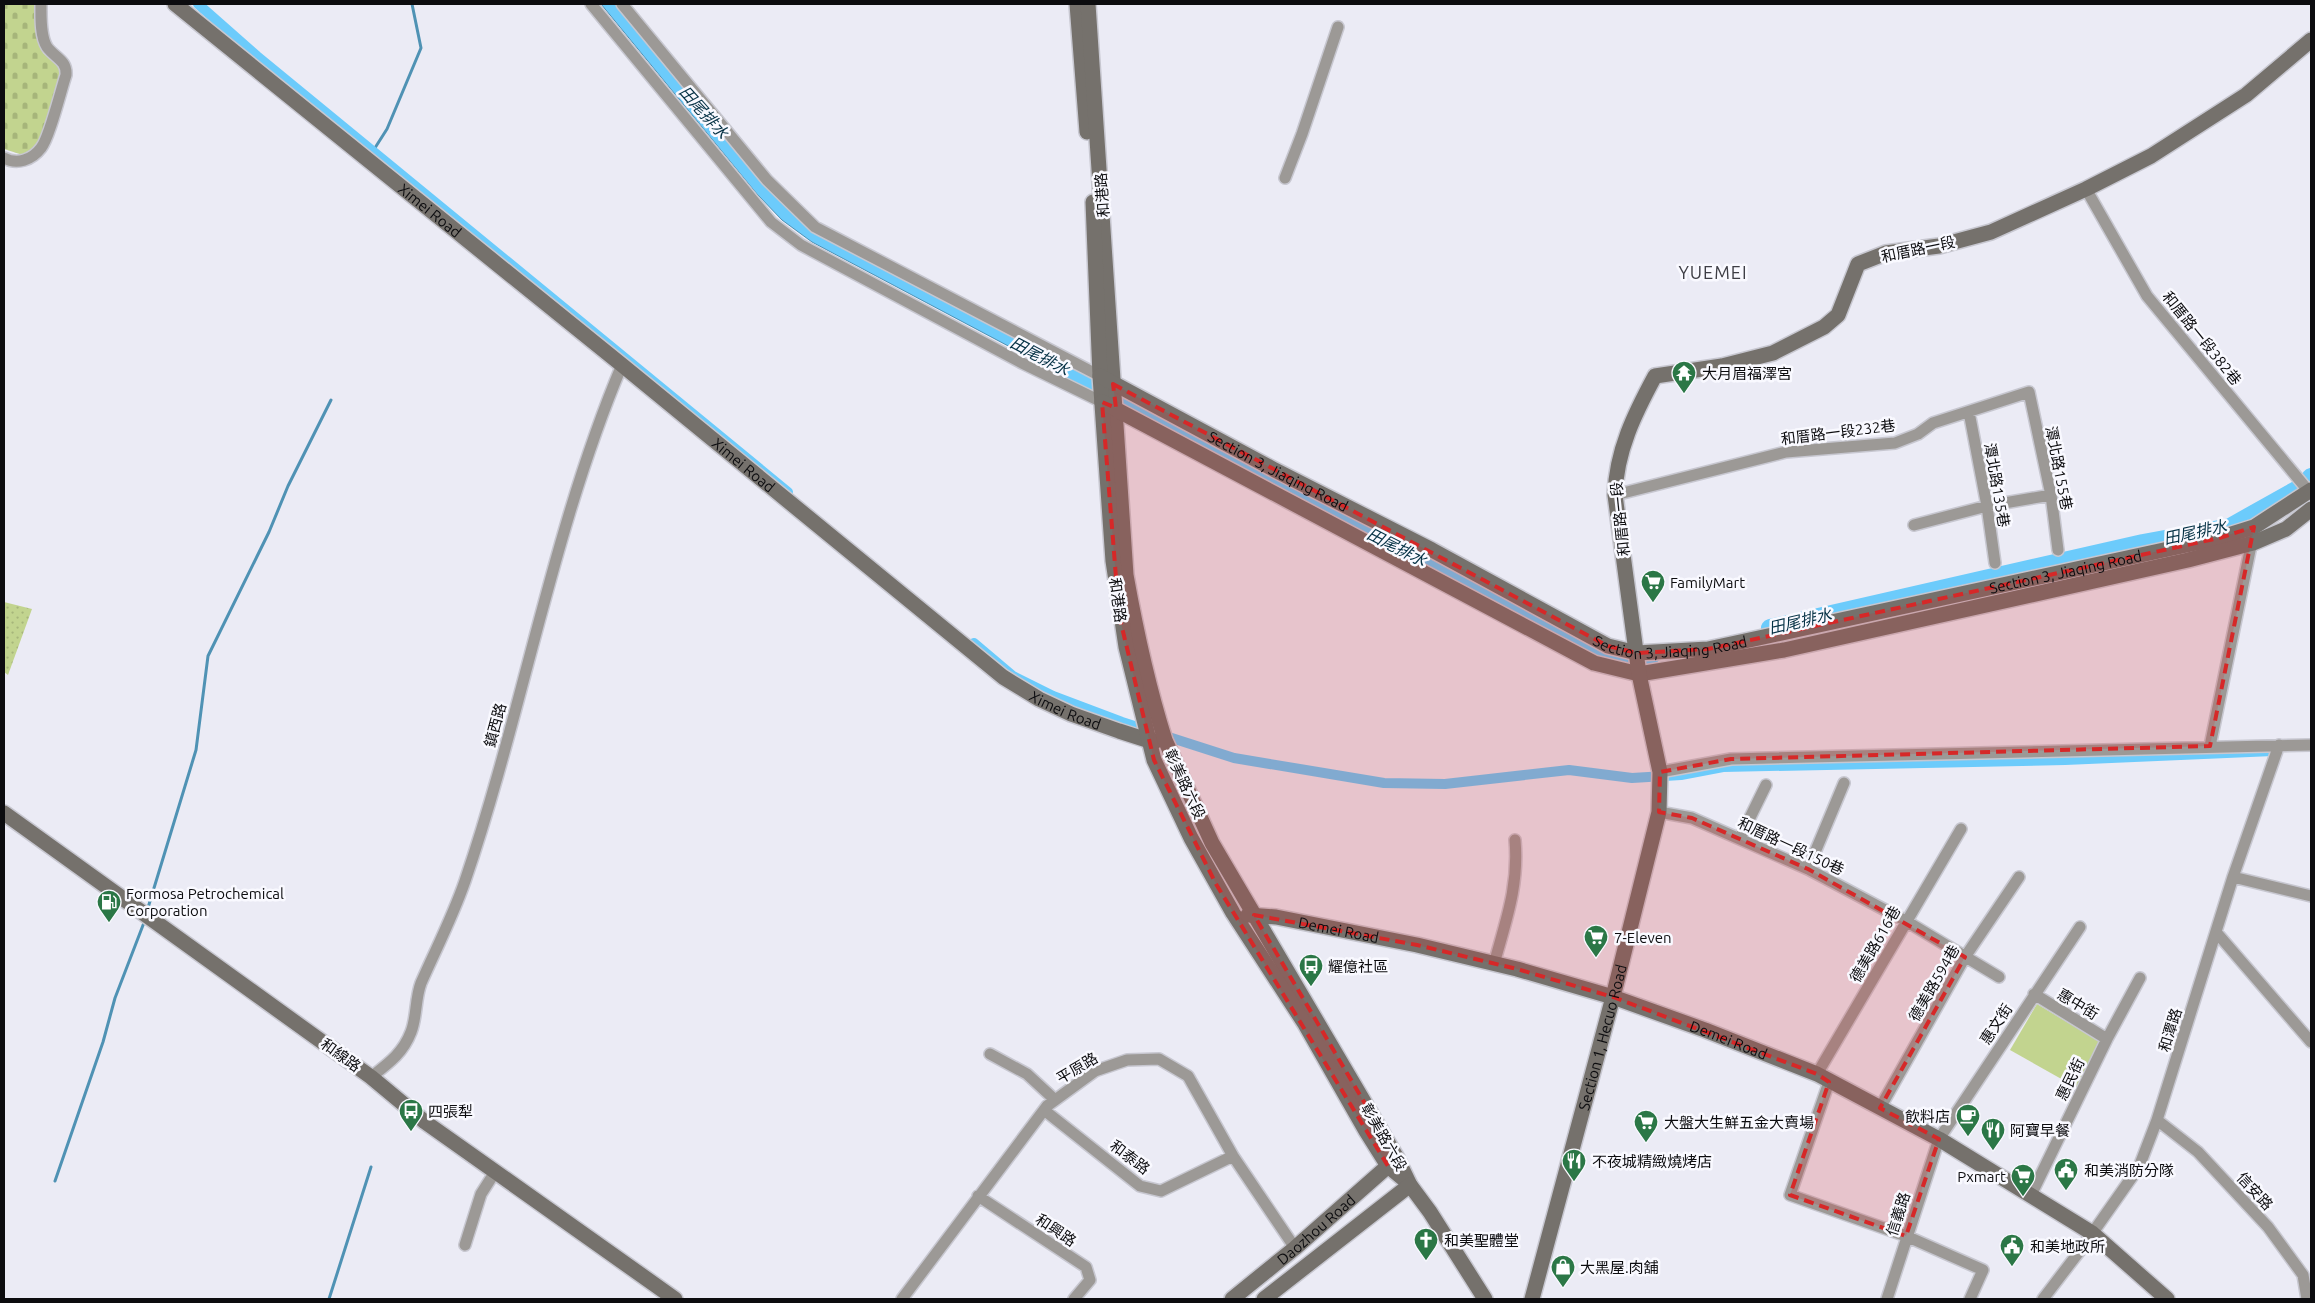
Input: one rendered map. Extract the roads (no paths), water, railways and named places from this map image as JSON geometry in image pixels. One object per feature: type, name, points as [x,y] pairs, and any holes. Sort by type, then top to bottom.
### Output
[{"type":"street","points":[[4,158],[19,162],[32,158],[43,147],[66,75],[65,64],[48,48],[44,39],[41,4]]},
{"type":"street","name":"Ximei Road","points":[[175,4],[622,365],[1003,677],[1039,700],[1071,714],[1157,734]]},
{"type":"street","points":[[592,4],[771,222],[801,245],[1022,363],[1107,392]]},
{"type":"street","points":[[622,4],[767,180],[815,227],[1107,392]]},
{"type":"street","name":"和港路","points":[[1077,4],[1093,196],[1094,258],[1126,575],[1137,640],[1157,734]]},
{"type":"street","name":"和港路","points":[[1088,4],[1107,392]]},
{"type":"street","points":[[1284,178],[1302,134],[1338,27]]},
{"type":"street","name":"和厝路一段","points":[[1660,772],[1638,665],[1615,495],[1616,474],[1624,441],[1638,408],[1655,376],[1722,366],[1772,353],[1824,327],[1838,315],[1858,264],[1886,253],[1939,246],[1991,232],[2086,189],[2151,156],[2246,95],[2311,40]]},
{"type":"street","name":"和厝路一段382巷","points":[[2086,189],[2147,296],[2277,455],[2311,491]]},
{"type":"street","points":[[801,245],[815,227]]},
{"type":"street","name":"鎮西路","points":[[371,1077],[395,1059],[412,1031],[419,988],[464,882],[502,758],[566,524],[601,415],[622,365]]},
{"type":"street","name":"Section 3, Jiaqing Road","points":[[1107,392],[1273,469],[1432,550],[1608,646],[1638,665],[2219,538],[2254,527],[2311,491]]},
{"type":"street","name":"Section 3, Jiaqing Road","points":[[1107,392],[1594,663],[1638,665],[1812,644],[2169,564],[2253,543],[2286,529],[2311,509]]},
{"type":"street","name":"和厝路一段232巷","points":[[1615,495],[1786,452],[1895,443],[1918,434],[1934,423],[2029,392]]},
{"type":"street","name":"潭北路155巷","points":[[2029,392],[2051,495],[2058,550]]},
{"type":"street","name":"潭北路135巷","points":[[1969,412],[1987,506],[1995,563]]},
{"type":"street","points":[[1914,525],[1987,506],[2051,495]]},
{"type":"street","points":[[2210,746],[2253,543],[2254,527]]},
{"type":"street","name":"彰美路六段","points":[[1157,734],[1206,830],[1393,1162]]},
{"type":"street","name":"彰美路六段","points":[[1157,734],[1154,760],[1190,838],[1233,913],[1305,1024],[1366,1131],[1410,1185],[1485,1299]]},
{"type":"street","name":"和潭路","points":[[2047,1298],[2139,1167],[2158,1120],[2233,877],[2278,745]]},
{"type":"street","points":[[1660,772],[1731,759],[2311,745]]},
{"type":"street","name":"Section 1, Hecuo Road","points":[[1532,1299],[1613,997],[1659,812],[1660,772]]},
{"type":"street","points":[[1808,869],[1844,783]]},
{"type":"street","points":[[1740,838],[1766,785]]},
{"type":"street","name":"和厝路一段150巷","points":[[1659,812],[1692,818],[1808,869],[1906,920],[1999,977]]},
{"type":"street","name":"和線路","points":[[4,813],[371,1077],[425,1122],[675,1299]]},
{"type":"street","name":"德美路616巷","points":[[1906,1236],[1790,1195],[1823,1078],[1906,920],[1961,828]]},
{"type":"street","points":[[1190,838],[1206,830]]},
{"type":"street","points":[[1494,964],[1515,889],[1517,866],[1515,840]]},
{"type":"street","name":"德美路594巷","points":[[1880,1108],[1965,957],[2019,877]]},
{"type":"street","points":[[2233,877],[2311,896]]},
{"type":"street","name":"Demei Road","points":[[1233,913],[1276,917],[1417,945],[1613,997],[1705,1030],[1823,1078],[1939,1139],[2092,1233],[2167,1299]]},
{"type":"street","name":"惠文街","points":[[1939,1139],[2080,927]]},
{"type":"street","points":[[2216,932],[2311,1042]]},
{"type":"street","name":"惠民街","points":[[2030,1195],[2107,1039],[2140,978]]},
{"type":"street","name":"惠中街","points":[[2034,994],[2107,1039]]},
{"type":"street","points":[[990,1054],[1027,1074],[1054,1099]]},
{"type":"street","name":"平原路","points":[[907,1297],[978,1196],[1054,1099],[1095,1071],[1127,1060],[1159,1059],[1188,1076],[1233,1156],[1295,1248]]},
{"type":"street","name":"和泰路","points":[[1044,1110],[1140,1186],[1161,1191],[1233,1156]]},
{"type":"street","name":"信安路","points":[[2158,1120],[2198,1152],[2268,1227],[2303,1275],[2307,1299]]},
{"type":"street","name":"信義路","points":[[1887,1299],[1939,1139]]},
{"type":"street","name":"Daozhou Road","points":[[1232,1299],[1295,1248],[1393,1162]]},
{"type":"street","points":[[465,1245],[481,1194],[495,1172]]},
{"type":"street","name":"Daozhou Road","points":[[1264,1299],[1410,1185]]},
{"type":"street","name":"和興路","points":[[978,1196],[1086,1268],[1090,1280],[1074,1299]]},
{"type":"street","points":[[1906,1236],[1983,1270],[1970,1299]]},
{"type":"water","points":[[601,4],[615,4],[769,189],[805,225],[1079,370],[1080,384],[812,242],[782,220],[757,194]]},
{"type":"waterway","points":[[198,4],[257,56],[788,492]]},
{"type":"waterway","points":[[373,151],[387,129],[421,48],[412,4]]},
{"type":"waterway","name":"田尾排水","points":[[1059,367],[1314,505],[1574,639],[1622,661],[1652,655]]},
{"type":"waterway","points":[[147,911],[196,750],[208,656],[269,532],[288,486],[331,400]]},
{"type":"waterway","name":"田尾排水","points":[[1770,628],[2143,543],[2230,527],[2305,485],[2311,477]]},
{"type":"waterway","points":[[974,643],[1013,676],[1053,696],[1122,722],[1234,758],[1384,783],[1445,784],[1569,770],[1632,778],[1681,775],[1723,767],[2065,760],[2273,751]]},
{"type":"waterway","points":[[55,1181],[103,1042],[115,998],[145,920]]},
{"type":"waterway","points":[[329,1299],[371,1167]]},
{"type":"place","name":"大月眉福澤宮","points":[[1684,394]]},
{"type":"place","name":"FamilyMart","points":[[1653,603]]},
{"type":"place","name":"Formosa Petrochemical Corporation","points":[[109,923]]},
{"type":"place","name":"7-Eleven","points":[[1596,958]]},
{"type":"place","name":"耀億社區","points":[[1311,987]]},
{"type":"place","name":"四張犁","points":[[411,1132]]},
{"type":"place","name":"飲料店","points":[[1968,1137]]},
{"type":"place","name":"大盤大生鮮五金大賣場","points":[[1646,1143]]},
{"type":"place","name":"阿寶早餐","points":[[1993,1151]]},
{"type":"place","name":"不夜城精緻燒烤店","points":[[1574,1182]]},
{"type":"place","name":"和美消防分隊","points":[[2066,1191]]},
{"type":"place","name":"Pxmart","points":[[2023,1197]]},
{"type":"place","name":"和美聖體堂","points":[[1426,1261]]},
{"type":"place","name":"和美地政所","points":[[2012,1267]]},
{"type":"place","name":"大黑屋.肉舖","points":[[1563,1288]]},
{"type":"district","name":"YUEMEI","points":[[1713,272]]}]
